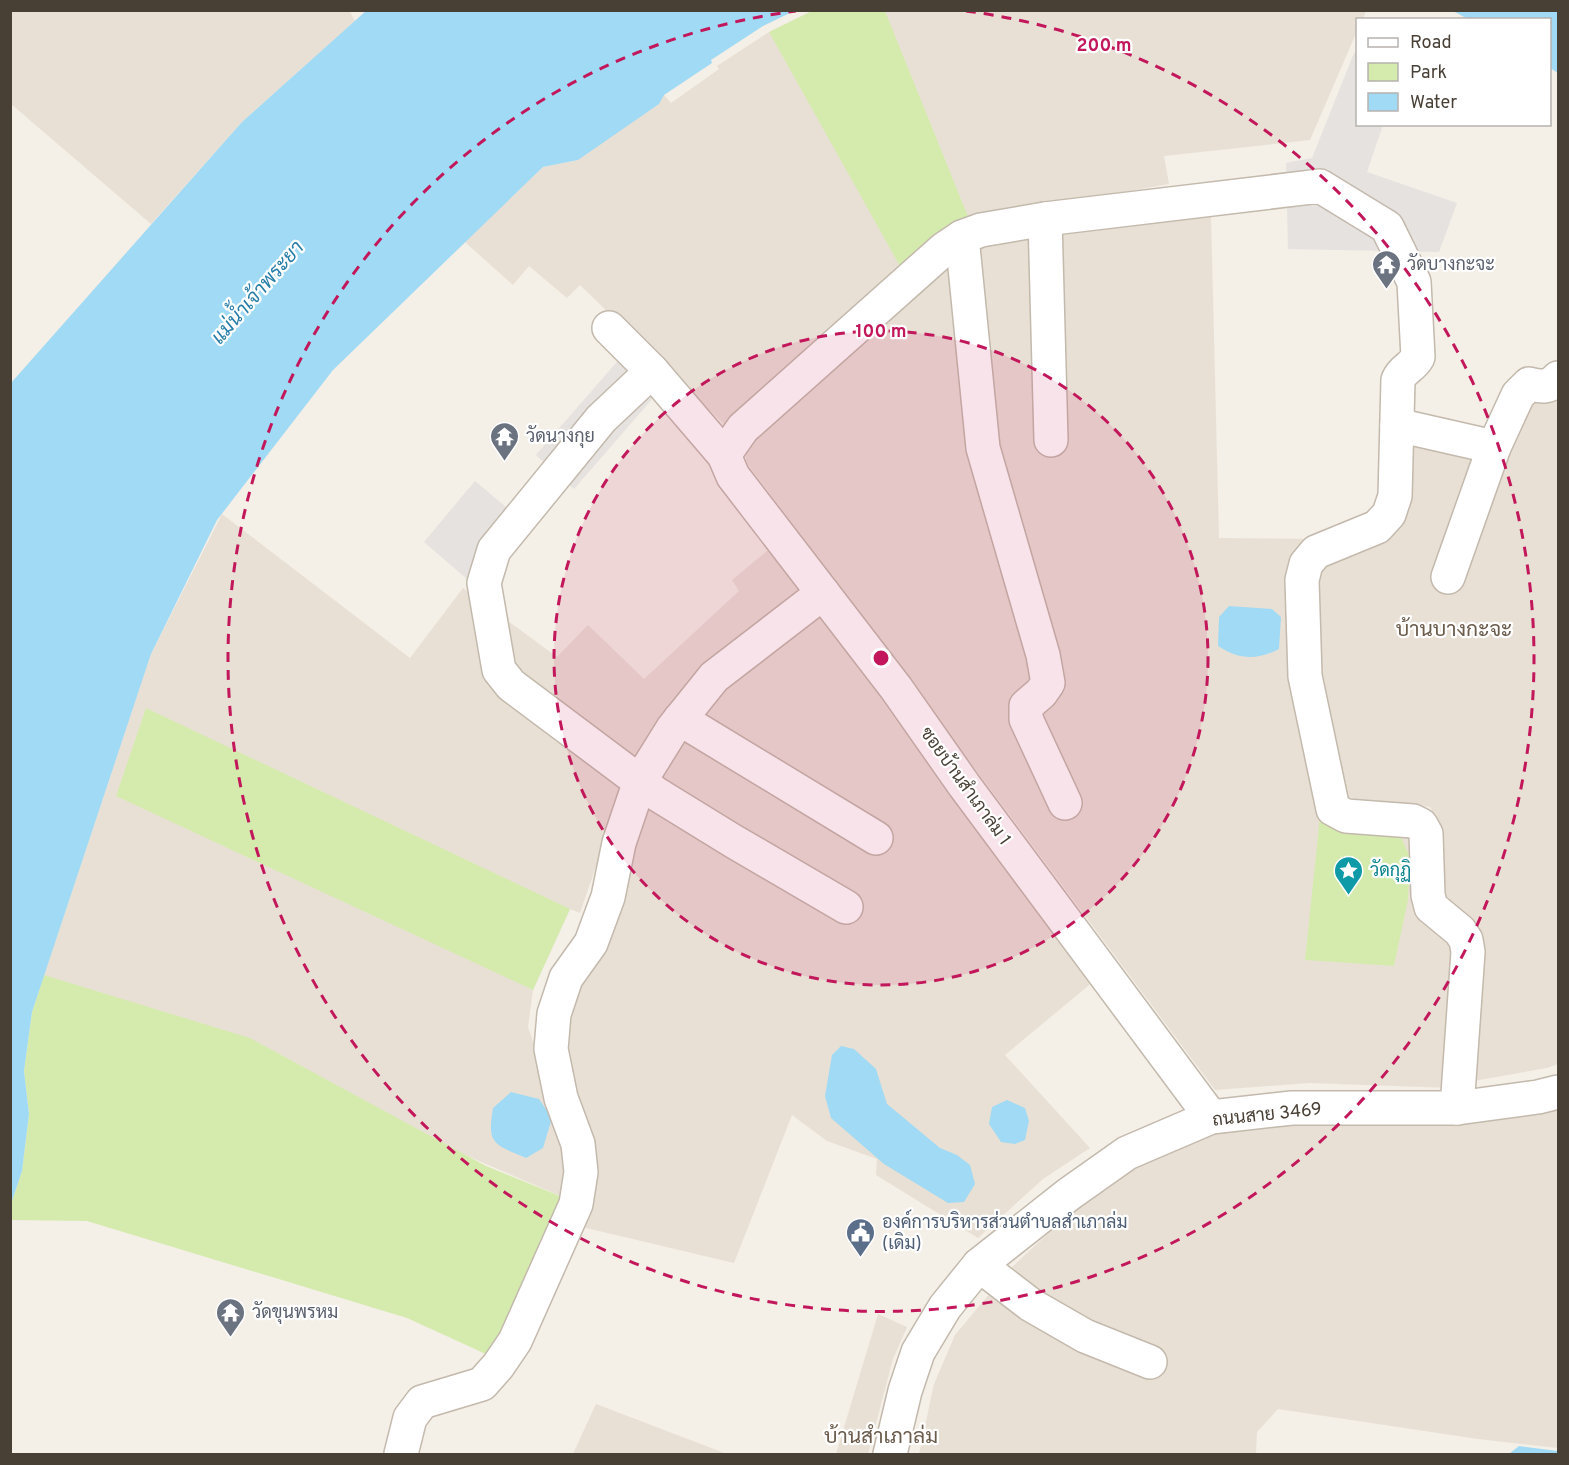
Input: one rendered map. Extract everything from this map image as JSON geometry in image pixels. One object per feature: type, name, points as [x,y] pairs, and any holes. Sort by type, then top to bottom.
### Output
[{"type":"street","points":[[724,455],[742,428],[869,318],[944,249],[963,237],[981,230],[1045,219],[1320,186],[1387,227],[1414,282],[1418,357],[1413,365],[1402,371],[1398,380],[1395,496],[1389,514],[1377,527],[1316,552],[1306,564],[1302,580],[1305,676],[1333,809],[1346,816],[1413,821],[1421,825],[1426,834],[1428,895],[1431,907],[1460,931],[1466,940],[1468,952],[1457,1108]]},
{"type":"street","points":[[1045,219],[1051,440]]},
{"type":"street","points":[[963,237],[983,448],[1043,656],[1048,683],[1041,693],[1026,706],[1026,719],[1065,803]]},
{"type":"street","name":"ซอยบ้านสำเภาล่ม 1","points":[[609,328],[652,371],[724,455],[733,476],[896,688],[964,785],[1211,1117]]},
{"type":"street","points":[[652,371],[601,419],[494,550],[484,584],[500,670],[512,685],[640,781],[733,841],[846,907]]},
{"type":"street","points":[[1448,577],[1494,447],[1518,395],[1529,384],[1544,387],[1551,385],[1558,378]]},
{"type":"street","points":[[1397,425],[1494,447]]},
{"type":"street","points":[[401,1455],[410,1418],[422,1402],[482,1384],[498,1366],[515,1341],[576,1204],[581,1172],[578,1144],[561,1098],[551,1049],[554,1014],[566,978],[591,943],[608,897],[619,843],[640,781],[680,719],[714,677],[823,593]]},
{"type":"street","points":[[680,719],[876,838]]},
{"type":"street","name":"ถนนสาย 3469","points":[[890,1455],[904,1391],[918,1352],[945,1307],[979,1265],[1127,1153],[1211,1117],[1292,1108],[1457,1108],[1538,1097],[1558,1092]]},
{"type":"street","points":[[979,1265],[1031,1305],[1085,1336],[1150,1362]]},
{"type":"shaded area","points":[[349,10],[355,21],[242,122],[151,224],[11,104],[11,11]]},
{"type":"shaded area","points":[[812,11],[1366,11],[1363,18],[1356,18],[1356,33],[1310,140],[1164,156],[1169,184],[1025,209],[730,430],[580,285],[567,298],[529,266],[513,285],[465,242],[543,167],[578,160],[664,95],[671,103],[719,69],[717,66],[769,32]]},
{"type":"shaded area","points":[[1354,53],[1356,54],[1356,126],[1383,126],[1367,172],[1457,203],[1439,252],[1288,249],[1286,163],[1312,158]]},
{"type":"shaded area","points":[[1211,216],[1219,538],[1324,539],[1297,555],[1323,808],[1407,825],[1456,931],[1451,1088],[1309,1083],[1215,1090],[746,462],[745,443],[952,255],[1005,238]]},
{"type":"shaded area","points":[[622,356],[660,390],[574,489],[536,455]]},
{"type":"shaded area","points":[[1558,361],[1558,1064],[1474,1081],[1480,928],[1443,893],[1440,829],[1430,807],[1339,797],[1313,679],[1312,575],[1321,561],[1390,533],[1409,418],[1488,439],[1522,367],[1548,376]]},
{"type":"shaded area","points":[[475,481],[526,524],[474,585],[424,542]]},
{"type":"shaded area","points":[[222,514],[410,658],[463,588],[557,657],[588,625],[644,679],[739,591],[732,580],[779,541],[810,585],[620,797],[580,913],[570,909],[533,990],[528,1027],[567,1138],[570,1200],[44,975],[151,654]]},
{"type":"shaded area","points":[[821,601],[1100,976],[1005,1055],[1090,1148],[1043,1179],[978,1238],[876,1175],[877,1159],[827,1141],[792,1115],[734,1263],[578,1226],[562,1040],[640,805],[718,685]]},
{"type":"shaded area","points":[[1558,1103],[1558,1448],[1478,1439],[1278,1409],[1257,1432],[1256,1454],[919,1454],[934,1384],[955,1335],[1011,1268],[1080,1204],[1162,1151],[1227,1125]]},
{"type":"shaded area","points":[[878,1314],[907,1327],[893,1359],[868,1454],[836,1454]]},
{"type":"shaded area","points":[[596,1404],[727,1454],[573,1454]]},
{"type":"green space","points":[[812,11],[885,11],[969,219],[901,268],[769,32]]},
{"type":"green space","points":[[146,708],[570,909],[533,990],[116,796]]},
{"type":"green space","points":[[1320,816],[1396,826],[1410,857],[1408,900],[1394,966],[1305,960]]},
{"type":"green space","points":[[44,975],[250,1038],[486,1166],[570,1200],[509,1327],[488,1355],[407,1318],[87,1221],[11,1220],[11,1204],[22,1171],[29,1114],[24,1071],[32,1012]]},
{"type":"water","name":"แม่น้ำเจ้าพระยา","points":[[367,10],[794,11],[763,26],[711,60],[712,63],[664,95],[659,104],[578,160],[543,167],[333,370],[217,520],[151,654],[32,1012],[24,1071],[29,1114],[22,1171],[11,1204],[11,383],[242,122]]},
{"type":"water","points":[[1453,11],[1558,11],[1558,73],[1551,69],[1551,18],[1466,18]]},
{"type":"water","points":[[1229,606],[1272,609],[1281,617],[1279,649],[1256,657],[1248,657],[1233,654],[1218,646],[1219,617]]},
{"type":"water","points":[[841,1046],[854,1049],[876,1069],[887,1104],[940,1148],[957,1155],[970,1165],[975,1184],[964,1202],[948,1203],[884,1164],[831,1118],[825,1096],[832,1055]]},
{"type":"water","points":[[511,1092],[539,1099],[552,1118],[543,1148],[526,1158],[499,1146],[492,1136],[493,1108]]},
{"type":"water","points":[[1007,1100],[1025,1108],[1029,1121],[1025,1140],[1015,1144],[1001,1142],[989,1124],[992,1107]]},
{"type":"water","points":[[1519,1446],[1558,1451],[1558,1454],[1509,1454]]},
{"type":"place","name":"วัดบางกะจะ","points":[[1386,290]]},
{"type":"place","name":"วัดนางกุย","points":[[505,462]]},
{"type":"place","name":"วัดกุฏิ","points":[[1349,896]]},
{"type":"place","name":"องค์การบริหารส่วนตำบลสำเภาล่ม (เดิม)","points":[[861,1258]]},
{"type":"place","name":"วัดขุนพรหม","points":[[231,1338]]},
{"type":"district","name":"บ้านบางกะจะ","points":[[1454,629]]},
{"type":"district","name":"บ้านสำเภาล่ม","points":[[881,1436]]}]
